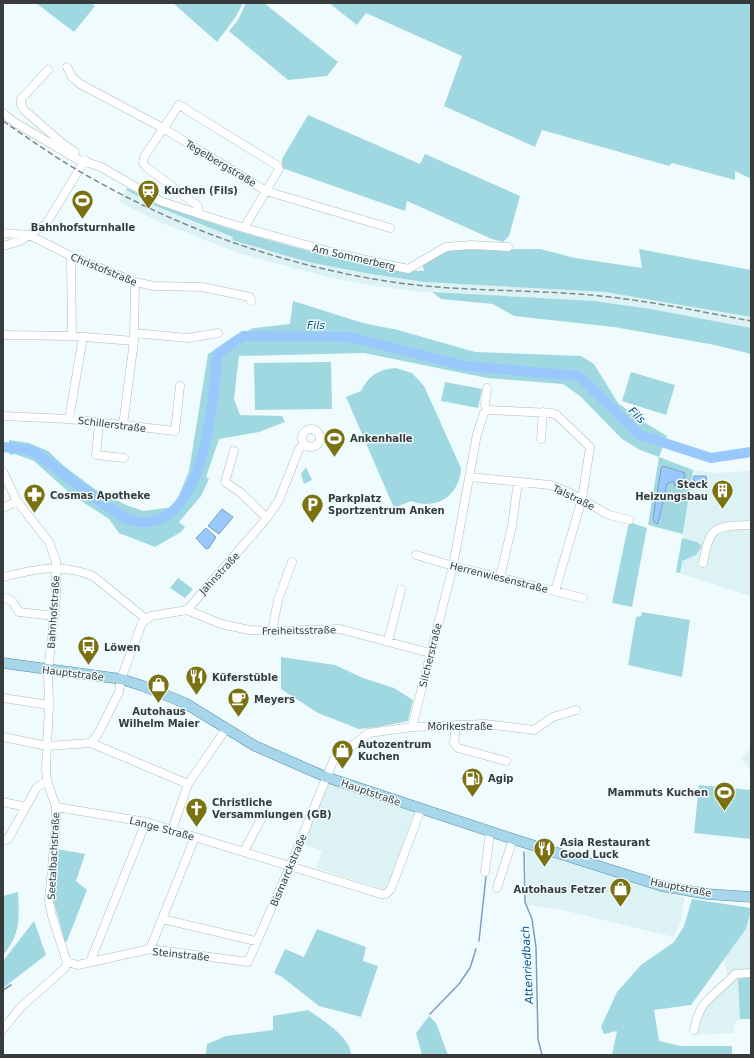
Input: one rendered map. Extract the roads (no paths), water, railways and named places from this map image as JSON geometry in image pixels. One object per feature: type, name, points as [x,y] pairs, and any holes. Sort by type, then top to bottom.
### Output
[{"type":"main road","name":"Hauptstraße","points":[[3,663],[48,671],[74,672],[121,679],[185,703],[255,746],[326,777],[490,832],[662,886],[707,894],[751,897]]},
{"type":"street","name":"Tegelbergstraße","points":[[67,67],[72,77],[80,84],[163,128],[266,191],[390,228]]},
{"type":"street","name":"Am Sommerberg","points":[[48,70],[21,99],[21,105],[24,110],[62,143],[85,160],[101,167],[160,201],[244,228],[335,253],[408,269],[446,247],[471,245],[508,247]]},
{"type":"street","points":[[199,214],[198,206],[146,167],[143,162],[144,157],[179,105],[276,164],[279,169],[244,228]]},
{"type":"street","name":"Am Sommerberg","points":[[3,113],[14,122],[77,159],[85,160]]},
{"type":"street","points":[[3,246],[20,241],[46,224],[53,215],[85,160]]},
{"type":"street","points":[[3,233],[29,235]]},
{"type":"street","name":"Christofstraße","points":[[29,235],[71,256],[135,282],[154,286],[202,287],[250,297],[251,301]]},
{"type":"street","points":[[71,256],[72,336]]},
{"type":"street","points":[[123,425],[134,337],[135,282]]},
{"type":"street","points":[[3,335],[188,338],[218,333]]},
{"type":"street","points":[[69,419],[82,337]]},
{"type":"street","name":"Schillerstraße","points":[[3,416],[69,419],[175,431],[180,386]]},
{"type":"street","points":[[487,388],[485,404],[487,410],[543,412],[557,415],[590,447],[582,499],[555,591]]},
{"type":"street","name":"Silcherstraße","points":[[412,727],[453,566],[477,434],[484,413],[487,410]]},
{"type":"street","points":[[541,439],[543,412]]},
{"type":"street","points":[[98,423],[96,455],[124,458]]},
{"type":"street","name":"Jahnstraße","points":[[187,610],[268,518],[279,500],[299,449],[304,444]]},
{"type":"street","points":[[234,451],[225,482],[241,493],[268,518]]},
{"type":"street","name":"Bahnhofstraße","points":[[3,472],[17,501],[49,542],[56,561],[54,616],[48,671],[49,705]]},
{"type":"street","name":"Talstraße","points":[[470,477],[550,485],[582,499],[609,515],[629,520]]},
{"type":"street","points":[[500,577],[512,526],[518,482]]},
{"type":"street","points":[[3,508],[17,501]]},
{"type":"street","points":[[703,563],[707,543],[712,532],[726,526],[751,525]]},
{"type":"street","name":"Herrenwiesenstraße","points":[[416,555],[425,559],[583,598]]},
{"type":"street","points":[[272,631],[278,600],[292,562]]},
{"type":"street","points":[[3,577],[46,568],[56,568],[85,573],[93,576],[146,619]]},
{"type":"street","points":[[388,641],[401,590]]},
{"type":"street","points":[[3,598],[12,601],[19,612],[54,616]]},
{"type":"street","points":[[92,743],[119,692],[121,679],[142,623],[151,616],[187,610]]},
{"type":"street","name":"Freiheitsstraße","points":[[187,610],[221,624],[249,630],[272,631],[340,629],[430,653]]},
{"type":"street","points":[[3,698],[49,705]]},
{"type":"street","name":"Seetalbachstraße","points":[[49,705],[47,781],[56,807],[56,824],[49,900],[52,916],[67,962]]},
{"type":"street","name":"Mörikestraße","points":[[412,727],[485,724],[534,730],[553,717],[576,710]]},
{"type":"street","points":[[456,725],[454,743],[458,748],[506,761]]},
{"type":"street","points":[[326,777],[334,759],[361,737],[378,730],[412,727]]},
{"type":"street","points":[[172,830],[188,784],[226,729]]},
{"type":"street","points":[[3,737],[47,746],[92,743],[188,784]]},
{"type":"street","name":"Bismarckstraße","points":[[248,962],[290,866],[326,777]]},
{"type":"street","points":[[3,841],[8,839],[37,787],[47,781]]},
{"type":"street","points":[[3,802],[26,807]]},
{"type":"street","name":"Lange Straße","points":[[56,807],[146,822],[381,894],[386,894],[391,889],[422,809]]},
{"type":"street","points":[[244,851],[265,812]]},
{"type":"street","points":[[90,962],[146,822]]},
{"type":"street","points":[[485,872],[490,832]]},
{"type":"street","points":[[150,950],[196,837]]},
{"type":"street","points":[[497,888],[513,839]]},
{"type":"street","points":[[162,919],[256,941]]},
{"type":"street","name":"Steinstraße","points":[[67,962],[78,965],[150,950],[248,962]]},
{"type":"street","points":[[3,1030],[21,1007],[65,968],[67,962]]},
{"type":"street","points":[[694,1030],[696,1017],[709,996],[728,982],[735,974],[751,973]]},
{"type":"waterway","name":"Fils","points":[[3,447],[26,449],[36,453],[123,517],[130,520],[155,521],[174,510],[189,490],[200,463],[207,433],[217,354],[243,336],[350,337],[465,366],[579,376],[640,435],[711,458],[751,452]]},
{"type":"waterway","name":"Attenriedbach","points":[[524,852],[525,902],[532,919],[536,947],[538,1039],[542,1055]]},
{"type":"waterway","points":[[479,941],[486,876]]},
{"type":"waterway","points":[[430,1014],[459,984],[470,968],[476,949]]},
{"type":"waterway","points":[[3,990],[11,985]]},
{"type":"railway","points":[[3,121],[81,172],[127,197],[198,229],[272,255],[348,274],[412,285],[463,289],[565,293],[611,297],[671,306],[751,321]]},
{"type":"place","name":"Kuchen (Fils)","points":[[148,210]]},
{"type":"place","name":"Bahnhofsturnhalle","points":[[83,220]]},
{"type":"place","name":"Ankenhalle","points":[[335,458]]},
{"type":"place","name":"Steck Heizungsbau","points":[[723,510]]},
{"type":"place","name":"Cosmas Apotheke","points":[[35,514]]},
{"type":"place","name":"Parkplatz Sportzentrum Anken","points":[[312,524]]},
{"type":"place","name":"Löwen","points":[[89,666]]},
{"type":"place","name":"Küferstüble","points":[[197,696]]},
{"type":"place","name":"Autohaus Wilhelm Maier","points":[[159,704]]},
{"type":"place","name":"Meyers","points":[[239,718]]},
{"type":"place","name":"Autozentrum Kuchen","points":[[342,770]]},
{"type":"place","name":"Agip","points":[[473,798]]},
{"type":"place","name":"Mammuts Kuchen","points":[[724,812]]},
{"type":"place","name":"Christliche Versammlungen (GB)","points":[[197,828]]},
{"type":"place","name":"Asia Restaurant Good Luck","points":[[544,868]]},
{"type":"place","name":"Autohaus Fetzer","points":[[621,908]]}]
